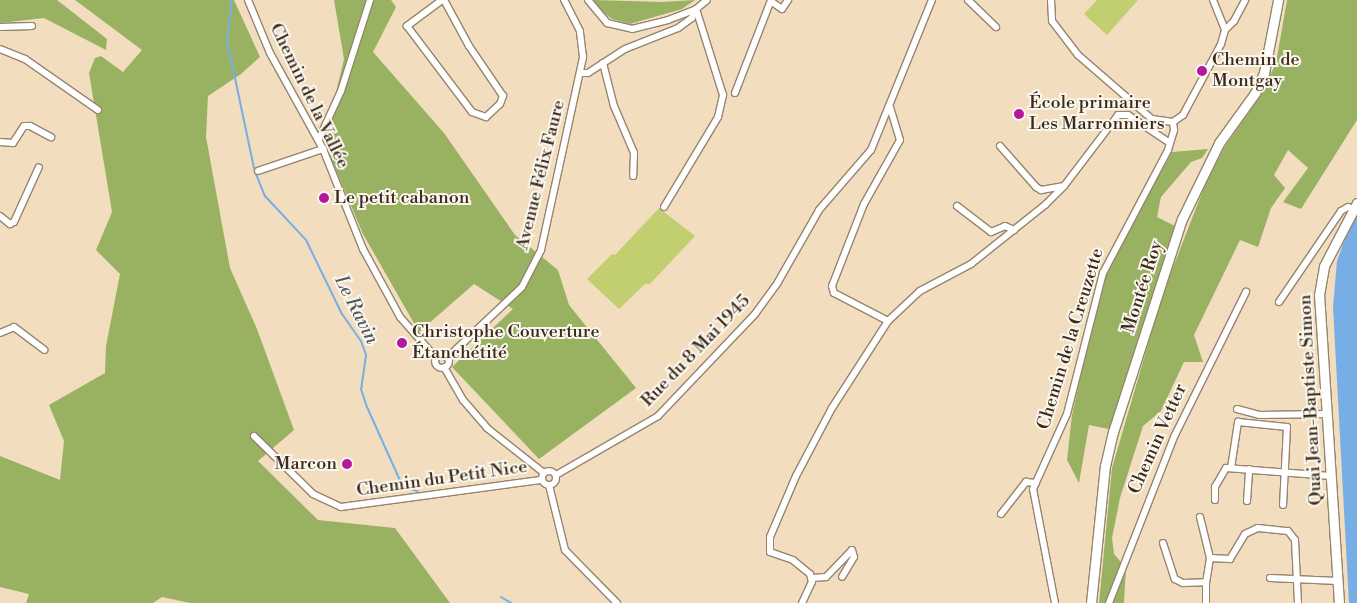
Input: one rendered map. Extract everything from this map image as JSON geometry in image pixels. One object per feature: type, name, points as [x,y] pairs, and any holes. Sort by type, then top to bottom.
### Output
[{"type":"main road","name":"Montée Roy","points":[[1091,603],[1105,466],[1114,432],[1182,219],[1219,143],[1255,93],[1264,73],[1278,0]]},
{"type":"main road","name":"Quai Jean-Baptiste Simon","points":[[1339,603],[1320,311],[1321,281],[1331,250],[1355,206]]},
{"type":"street","name":"Chemin de la Vallée","points":[[248,0],[270,53],[319,140],[363,249],[400,317],[436,358],[437,366],[444,367]]},
{"type":"street","points":[[319,140],[341,92],[370,0]]},
{"type":"street","points":[[443,0],[468,46],[503,96],[500,104],[486,117],[472,112],[407,26],[443,0]]},
{"type":"street","name":"Avenue Félix Faure","points":[[447,358],[522,287],[541,250],[582,73],[583,43],[564,0]]},
{"type":"street","points":[[588,0],[598,16],[619,28],[646,27],[696,9]]},
{"type":"street","points":[[582,73],[588,73],[603,63],[684,24],[696,9],[707,0]]},
{"type":"street","points":[[735,93],[771,1],[782,9],[788,0]]},
{"type":"street","name":"Rue du 8 Mai 1945","points":[[556,475],[652,420],[741,331],[778,282],[819,210],[871,150],[890,108],[932,0]]},
{"type":"street","points":[[968,0],[996,27]]},
{"type":"street","points":[[1051,0],[1052,21],[1078,55],[1152,120],[1173,122],[1183,115],[1221,44],[1225,30],[1234,21],[1245,0]]},
{"type":"street","points":[[1213,0],[1225,30]]},
{"type":"street","points":[[664,207],[718,117],[723,95],[696,9]]},
{"type":"street","points":[[684,24],[687,12]]},
{"type":"street","points":[[0,27],[32,26]]},
{"type":"street","points":[[0,49],[25,59],[98,110]]},
{"type":"street","points":[[603,63],[614,106],[634,153],[633,176]]},
{"type":"street","points":[[888,321],[834,293],[832,286],[854,227],[900,140],[890,108]]},
{"type":"street","points":[[812,578],[798,563],[770,552],[770,537],[796,476],[832,408],[888,321],[920,291],[971,264],[1014,230],[1064,186],[1118,115],[1128,115],[1170,143]]},
{"type":"street","name":"Chemin de la Creuzette","points":[[1034,486],[1067,414],[1103,273],[1170,143],[1173,122]]},
{"type":"street","points":[[0,142],[13,143],[24,126],[30,126],[51,137]]},
{"type":"street","points":[[1000,146],[1036,187],[1041,190],[1064,186]]},
{"type":"street","points":[[258,171],[323,149]]},
{"type":"street","points":[[0,216],[10,224],[14,222],[39,168]]},
{"type":"street","points":[[957,206],[991,232],[1005,226],[1014,230]]},
{"type":"street","points":[[1279,302],[1341,211],[1355,206]]},
{"type":"street","name":"Chemin Vetter","points":[[1109,603],[1175,434],[1246,292]]},
{"type":"street","points":[[0,333],[14,327],[44,350]]},
{"type":"street","points":[[436,358],[442,354],[447,358],[444,367],[463,400],[487,428],[543,476],[549,485],[565,550],[617,603]]},
{"type":"street","points":[[1236,409],[1259,415],[1327,414]]},
{"type":"street","points":[[1231,468],[1238,422],[1287,427],[1283,505]]},
{"type":"street","name":"Chemin du Petit Nice","points":[[254,436],[313,494],[341,507],[543,476]]},
{"type":"street","points":[[1215,500],[1215,488],[1226,468],[1331,476]]},
{"type":"street","points":[[543,476],[550,470],[556,475],[555,482],[549,485]]},
{"type":"street","points":[[1247,501],[1249,470]]},
{"type":"street","points":[[1001,514],[1026,482],[1034,486],[1055,603]]},
{"type":"street","points":[[1200,517],[1210,558],[1206,582],[1206,603]]},
{"type":"street","points":[[1210,558],[1230,559],[1240,541],[1251,530],[1282,530],[1295,540],[1298,603]]},
{"type":"street","points":[[1163,543],[1176,579],[1186,584],[1206,582]]},
{"type":"street","points":[[812,578],[826,577],[852,550],[854,557],[842,577]]},
{"type":"street","points":[[802,603],[812,578]]},
{"type":"street","points":[[1270,578],[1297,581],[1338,581]]},
{"type":"green space","points":[[0,0],[57,0],[107,39],[106,50],[44,18],[0,23]]},
{"type":"green space","points":[[75,0],[234,0],[260,57],[241,74],[208,96],[206,137],[230,268],[257,329],[294,430],[258,461],[318,520],[395,528],[450,603],[190,603],[162,597],[153,603],[26,603],[29,594],[0,587],[0,456],[60,480],[64,441],[49,405],[105,373],[106,346],[120,274],[96,250],[112,212],[89,73],[95,58],[101,56],[123,72],[142,50]]},
{"type":"green space","points":[[334,0],[391,0],[396,7],[373,52],[444,133],[515,235],[558,270],[569,305],[636,388],[539,459],[452,367],[513,309],[474,284],[419,332],[363,234],[324,142],[344,59]]},
{"type":"green space","points":[[594,0],[662,2],[695,0],[682,9],[630,24],[612,19],[598,8]]},
{"type":"green space","points":[[1097,0],[1138,0],[1107,35],[1084,14]]},
{"type":"green space","points":[[1287,0],[1357,0],[1357,120],[1301,209],[1283,202],[1308,168],[1288,150],[1274,175],[1285,188],[1271,208],[1258,247],[1240,240],[1194,335],[1203,362],[1184,362],[1161,411],[1143,426],[1120,498],[1112,538],[1114,554],[1126,568],[1124,603],[1099,603],[1112,468],[1163,293],[1205,185],[1224,148],[1259,98],[1276,63]]},
{"type":"green space","points":[[1208,149],[1202,158],[1191,162],[1161,197],[1157,217],[1175,226],[1109,429],[1089,425],[1079,483],[1067,460],[1072,415],[1098,299],[1110,265],[1172,152]]},
{"type":"green space","points":[[659,208],[695,236],[650,284],[645,284],[619,309],[587,279],[612,254],[615,255]]},
{"type":"water","points":[[1357,215],[1357,603],[1349,603],[1333,307],[1337,261],[1348,230]]},
{"type":"waterway","name":"Le Ravin","points":[[232,0],[227,40],[254,168]]},
{"type":"waterway","name":"Le Ravin","points":[[256,174],[265,196],[306,240],[342,314],[361,341],[366,355],[361,389],[367,407],[403,487],[417,491]]},
{"type":"waterway","name":"Le Ravin","points":[[501,597],[511,603]]},
{"type":"place","name":"Chemin de Montgay","points":[[1202,71]]},
{"type":"place","name":"École primaire Les Marronniers","points":[[1019,114]]},
{"type":"place","name":"Le petit cabanon","points":[[324,198]]},
{"type":"place","name":"Christophe Couverture Étanchétité","points":[[402,343]]},
{"type":"place","name":"Marcon","points":[[347,464]]}]
